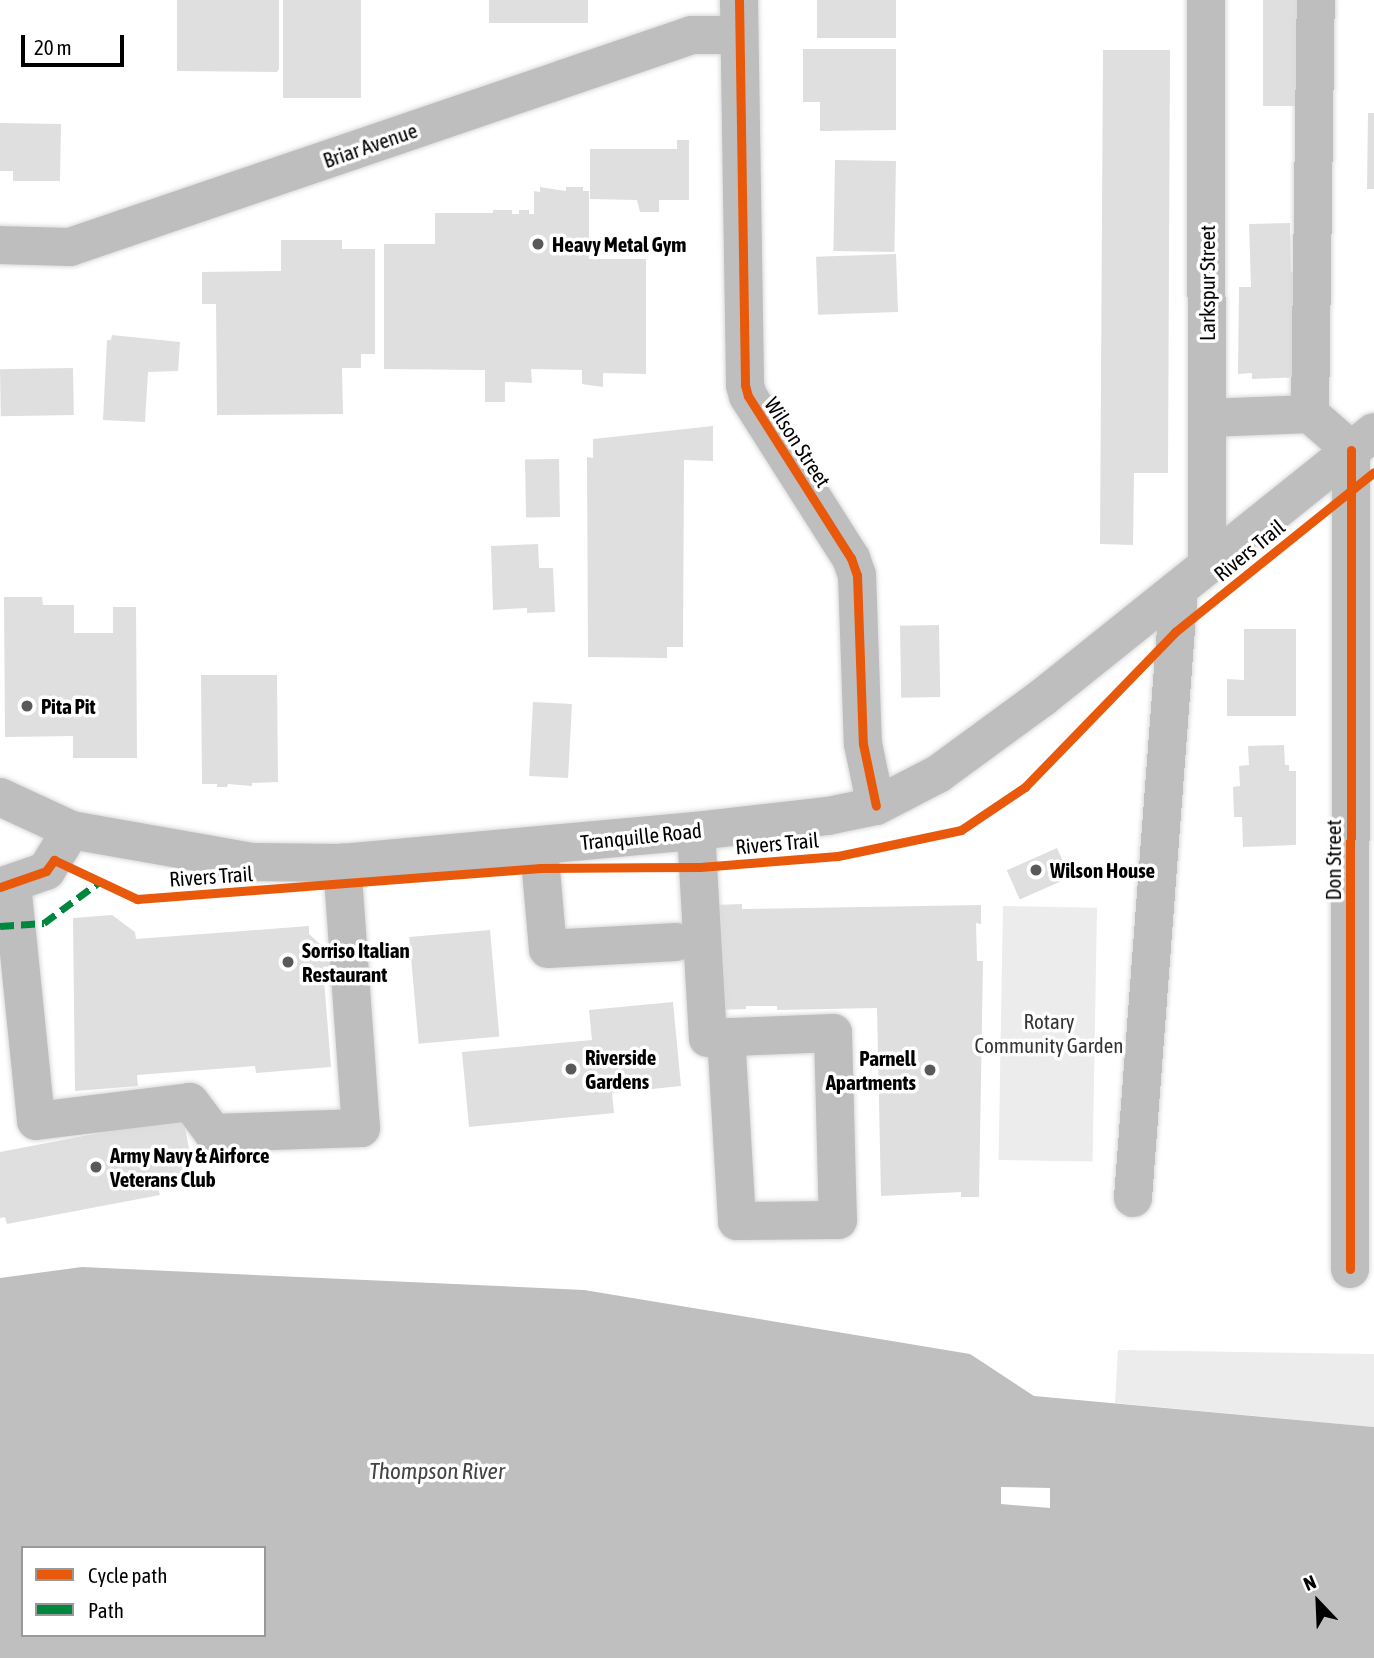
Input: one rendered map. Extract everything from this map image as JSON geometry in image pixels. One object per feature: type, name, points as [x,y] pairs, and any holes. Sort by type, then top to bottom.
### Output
[{"type":"street","name":"Larkspur Street","points":[[1133,1198],[1207,418],[1206,0]]},
{"type":"street","points":[[1310,414],[1316,0]]},
{"type":"street","name":"Briar Avenue","points":[[0,245],[70,247],[739,17]]},
{"type":"street","name":"Wilson Street","points":[[739,17],[745,385],[748,396],[851,558],[857,575],[863,744],[876,806]]},
{"type":"street","points":[[1207,418],[1310,414],[1362,441]]},
{"type":"street","name":"Tranquille Road","points":[[0,797],[71,830],[253,862],[342,863],[696,831],[828,816],[876,806],[938,774],[1042,698],[1362,441]]},
{"type":"street","name":"Don Street","points":[[1350,1269],[1362,441]]},
{"type":"street","points":[[71,830],[46,871],[6,886],[36,1121],[190,1102],[213,1133],[360,1128],[342,863]]},
{"type":"street","points":[[696,831],[708,1038],[833,1033],[838,1220],[737,1221],[726,1038]]},
{"type":"street","points":[[538,847],[548,949],[676,943]]},
{"type":"green space","name":"Rotary Community Garden","points":[[1003,906],[1097,908],[1093,1162],[999,1160]]},
{"type":"green space","points":[[1118,1350],[1374,1354],[1374,1427],[1115,1403]]},
{"type":"water","name":"Thompson River","points":[[82,1267],[584,1290],[970,1354],[1034,1396],[1374,1427],[1374,1658],[0,1658],[0,1278]]},
{"type":"pier","points":[[1001,1487],[1050,1488],[1050,1508],[1001,1504]]},
{"type":"building","points":[[177,0],[279,0],[277,72],[177,71]]},
{"type":"building","points":[[283,0],[361,0],[361,98],[283,98]]},
{"type":"building","points":[[489,0],[588,0],[588,23],[489,23]]},
{"type":"building","points":[[817,0],[896,0],[896,38],[817,38]]},
{"type":"building","points":[[1263,0],[1304,0],[1304,106],[1263,106]]},
{"type":"building","points":[[803,49],[896,49],[896,130],[820,131],[820,102],[803,102]]},
{"type":"building","points":[[1103,50],[1170,50],[1168,473],[1134,473],[1133,545],[1100,544]]},
{"type":"building","points":[[1368,113],[1374,113],[1374,189],[1367,189]]},
{"type":"building","points":[[0,123],[61,124],[60,181],[13,181],[13,171],[0,171]]},
{"type":"building","points":[[677,140],[689,140],[689,200],[659,200],[659,212],[640,212],[637,200],[590,199],[590,149],[677,149]]},
{"type":"building","points":[[835,160],[896,161],[894,252],[833,251]]},
{"type":"building","points":[[540,187],[566,191],[566,187],[583,187],[583,191],[589,191],[589,259],[646,259],[646,374],[603,373],[603,387],[582,384],[582,370],[531,369],[532,383],[505,382],[505,402],[485,402],[485,370],[384,369],[384,244],[435,244],[435,213],[493,213],[493,210],[512,210],[512,214],[519,214],[519,210],[529,210],[529,214],[534,214],[534,191],[540,192]]},
{"type":"building","points":[[1290,223],[1291,272],[1300,272],[1306,377],[1252,379],[1252,373],[1238,374],[1239,287],[1251,287],[1249,224]]},
{"type":"building","points":[[281,240],[342,240],[342,249],[375,249],[375,354],[361,354],[361,368],[342,368],[343,414],[217,415],[216,304],[202,304],[202,272],[281,271]]},
{"type":"building","points":[[896,254],[898,312],[818,315],[816,257]]},
{"type":"building","points":[[112,335],[180,342],[178,371],[148,372],[145,422],[103,420],[107,340],[111,340]]},
{"type":"building","points":[[73,368],[74,415],[1,416],[0,369]]},
{"type":"building","points":[[713,426],[713,461],[684,460],[683,647],[667,647],[667,658],[588,657],[587,457],[593,458],[593,439]]},
{"type":"building","points":[[559,459],[560,517],[526,518],[525,460]]},
{"type":"building","points":[[538,544],[539,568],[553,568],[555,612],[527,613],[527,608],[493,610],[491,546]]},
{"type":"building","points":[[4,597],[42,597],[43,605],[74,605],[74,633],[113,633],[113,607],[136,607],[137,758],[73,758],[73,736],[5,737]]},
{"type":"building","points":[[939,625],[940,697],[901,698],[900,626]]},
{"type":"building","points":[[1244,629],[1296,629],[1296,716],[1227,716],[1227,679],[1244,680]]},
{"type":"building","points":[[201,675],[277,675],[278,782],[252,783],[252,786],[228,784],[227,787],[202,784]]},
{"type":"building","points":[[533,702],[572,704],[568,778],[529,776]]},
{"type":"building","points":[[1284,745],[1285,765],[1289,765],[1289,771],[1296,771],[1296,845],[1243,847],[1242,817],[1234,817],[1233,787],[1240,786],[1239,766],[1249,765],[1248,746]]},
{"type":"building","points":[[1057,848],[1070,877],[1020,900],[1007,870]]},
{"type":"building","name":"Parnell Apartments","points":[[742,904],[742,909],[981,905],[981,924],[976,923],[977,961],[983,961],[979,1197],[961,1197],[961,1192],[881,1196],[877,1008],[777,1010],[777,1006],[746,1006],[746,1009],[716,1010],[716,905]]},
{"type":"building","points":[[112,915],[135,932],[136,939],[309,926],[309,934],[321,945],[329,944],[330,966],[323,967],[331,1067],[256,1073],[255,1066],[137,1075],[138,1086],[75,1091],[73,918]]},
{"type":"building","points":[[490,930],[499,1037],[419,1044],[409,937]]},
{"type":"building","name":"Riverside Gardens","points":[[673,1002],[681,1086],[612,1093],[614,1113],[469,1127],[462,1052],[592,1040],[589,1010]]},
{"type":"building","name":"Army Navy & Airforce Veterans Club","points":[[183,1117],[195,1181],[158,1188],[160,1195],[7,1224],[5,1217],[0,1218],[0,1152]]},
{"type":"marked path","points":[[0,926],[44,923],[102,880]]},
{"type":"cycle path","points":[[739,0],[745,385],[748,396],[851,558],[857,575],[863,744],[876,806]]},
{"type":"cycle path","points":[[1350,1269],[1351,450]]},
{"type":"cycle path","name":"Rivers Trail","points":[[0,887],[46,871],[54,860],[137,899],[541,868],[700,867],[838,856],[961,830],[1025,787],[1175,632],[1374,472]]},
{"type":"place","name":"Heavy Metal Gym","points":[[538,244]]},
{"type":"place","name":"Pita Pit","points":[[27,706]]},
{"type":"place","name":"Wilson House","points":[[1036,870]]},
{"type":"place","name":"Sorriso Italian Restaurant","points":[[288,962]]},
{"type":"place","name":"Riverside Gardens","points":[[571,1069]]},
{"type":"place","name":"Parnell Apartments","points":[[930,1070]]},
{"type":"place","name":"Army Navy & Airforce Veterans Club","points":[[96,1167]]}]
